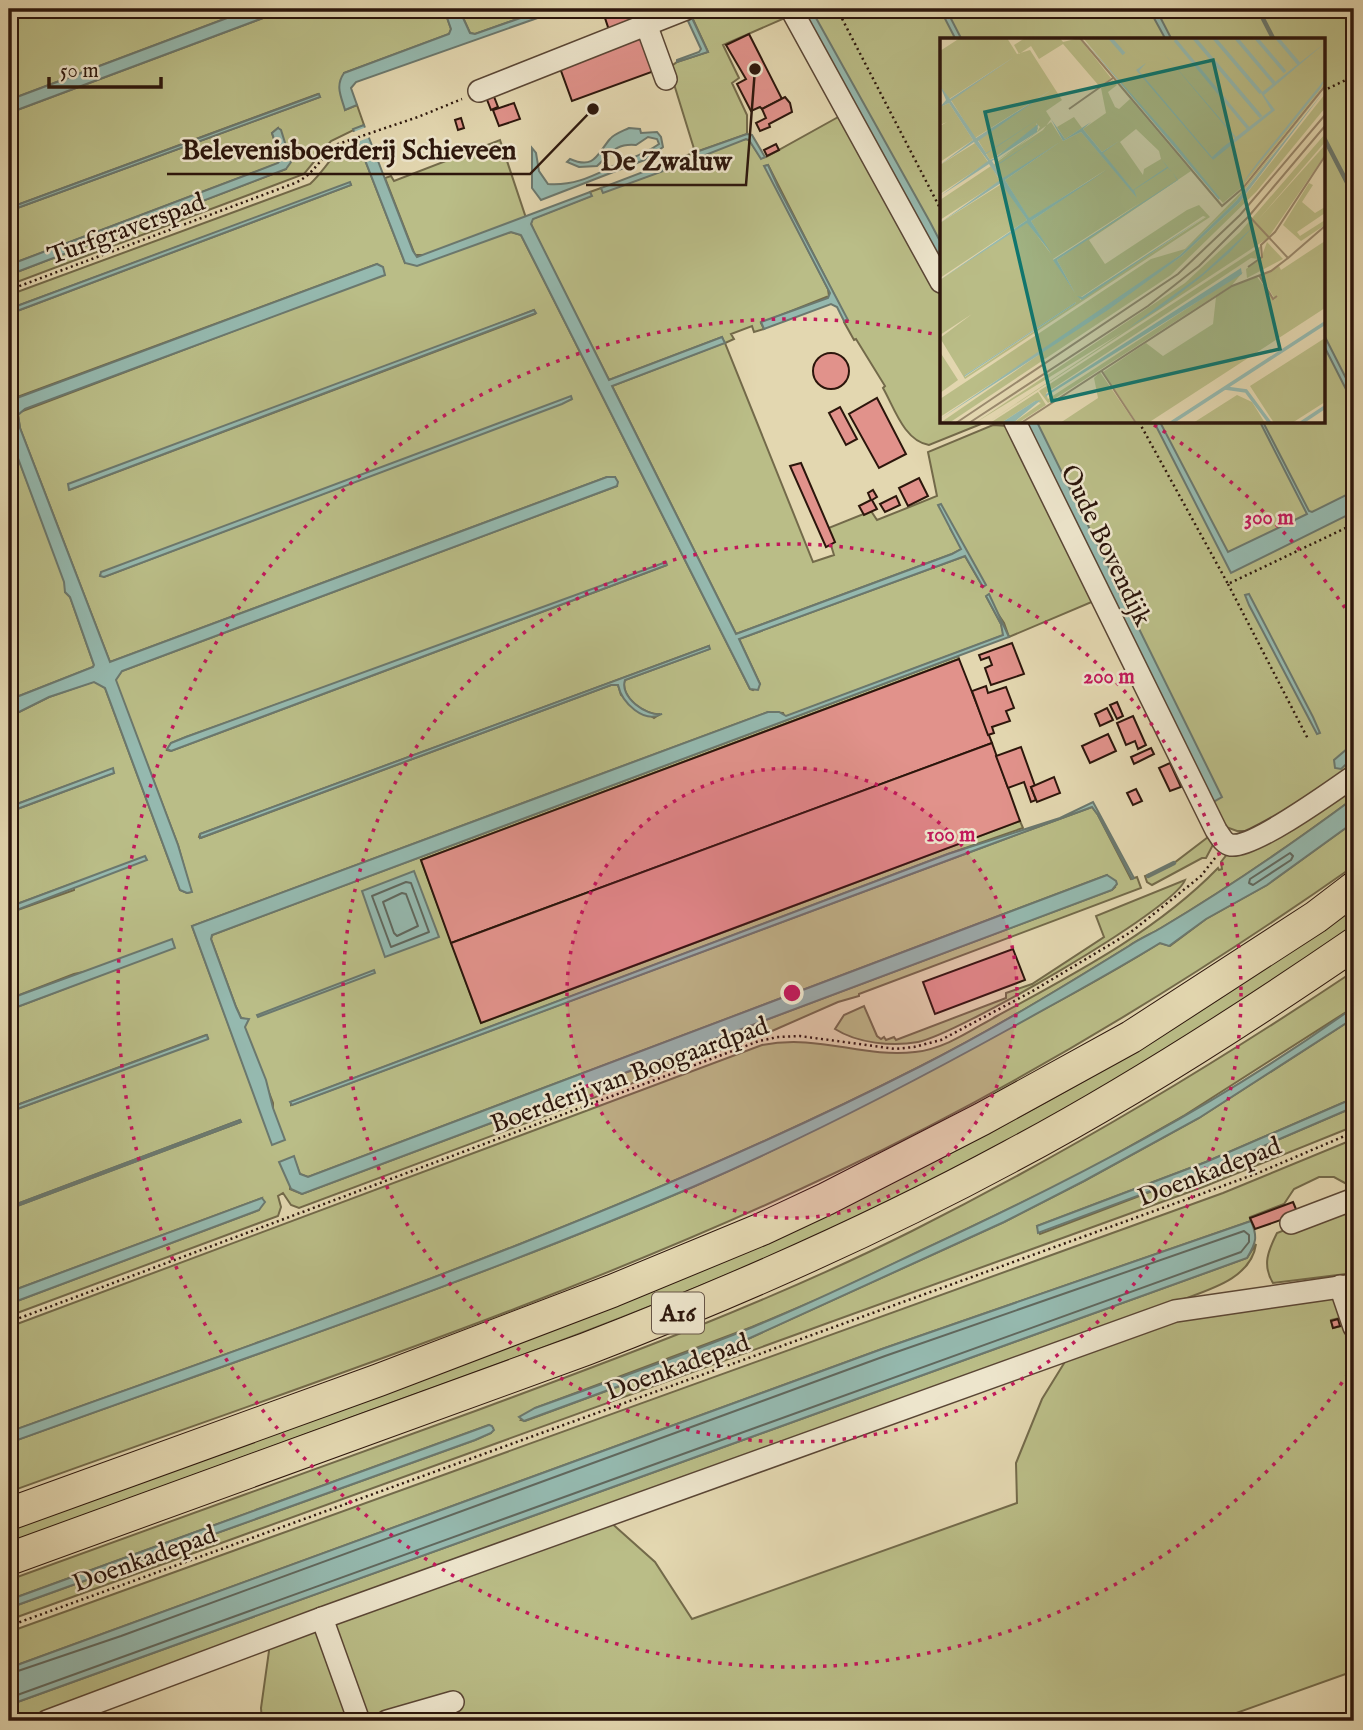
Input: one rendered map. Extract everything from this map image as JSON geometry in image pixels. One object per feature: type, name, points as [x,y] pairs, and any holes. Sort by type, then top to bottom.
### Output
[{"type":"highway","name":"A16","points":[[9,1514],[379,1380],[612,1291],[762,1229],[982,1119],[1130,1037],[1315,917],[1354,888]]},
{"type":"highway","name":"A16","points":[[9,1559],[671,1317],[840,1242],[1012,1156],[1141,1082],[1290,988],[1354,944]]},
{"type":"street","points":[[479,92],[686,9]]},
{"type":"street","points":[[791,9],[940,280]]},
{"type":"street","points":[[646,24],[666,79]]},
{"type":"street","name":"Oude Bovendijk","points":[[1016,424],[1216,830],[1225,842]]},
{"type":"street","points":[[1225,842],[1233,845],[1242,843],[1293,819],[1354,776]]},
{"type":"street","points":[[1291,1223],[1354,1199]]},
{"type":"street","points":[[47,1721],[322,1618],[1175,1311],[1347,1286],[1354,1327]]},
{"type":"street","points":[[322,1618],[359,1721]]},
{"type":"street","points":[[387,1721],[453,1702]]},
{"type":"path","points":[[837,9],[940,208]]},
{"type":"path","points":[[1324,91],[1354,76]]},
{"type":"path","name":"Turfgraverspad","points":[[9,290],[295,183],[308,177],[330,150],[349,139],[418,117],[479,92]]},
{"type":"path","points":[[1140,424],[1308,739]]},
{"type":"path","points":[[1227,584],[1354,524]]},
{"type":"path","name":"Boerderij van Boogaardpad","points":[[9,1322],[760,1041],[778,1037],[813,1037],[895,1049],[941,1040],[1031,992],[1131,932],[1201,876],[1225,842]]},
{"type":"path","name":"Doenkadepad","points":[[9,1626],[1189,1199],[1354,1132]]},
{"type":"green space","points":[[18,9],[251,9],[9,100],[9,12]]},
{"type":"green space","points":[[287,9],[444,9],[451,29],[449,34],[344,73],[345,110],[357,105],[364,125],[331,141],[304,174],[9,285],[9,275],[286,169],[278,128],[272,133],[281,160],[279,163],[9,265],[9,211],[320,97],[318,94],[9,208],[9,113]]},
{"type":"green space","points":[[459,9],[546,9],[475,34],[470,33]]},
{"type":"green space","points":[[704,9],[781,9],[785,18],[723,45],[739,78],[732,83],[747,115],[747,134],[696,152],[746,139],[761,158],[766,157],[840,116],[940,294],[940,424],[981,424],[929,445],[920,442],[906,430],[883,388],[885,386],[844,322],[847,320],[768,165],[765,166],[828,289],[829,296],[761,323],[764,329],[754,332],[752,326],[731,334],[734,339],[725,343],[813,562],[834,555],[826,529],[871,511],[877,520],[937,496],[928,452],[993,425],[1008,426],[1094,601],[1009,637],[1004,623],[986,596],[1004,635],[785,717],[783,713],[768,712],[192,926],[273,1145],[273,1103],[244,1027],[245,1019],[241,1018],[236,1007],[211,939],[212,935],[958,656],[959,659],[421,860],[481,1023],[1020,821],[1023,828],[291,1102],[291,1105],[1092,807],[1131,879],[1137,877],[1141,888],[838,1002],[772,1031],[299,1208],[291,1205],[283,1193],[278,1196],[281,1207],[278,1216],[9,1316],[9,1304],[259,1210],[262,1198],[9,1292],[9,1209],[241,1122],[240,1120],[9,1207],[9,1112],[208,1038],[206,1035],[9,1108],[9,1010],[140,960],[74,974],[9,999],[9,913],[74,890],[74,883],[9,907],[9,812],[114,773],[112,769],[9,807],[9,717],[49,697],[95,681],[105,688],[180,890],[191,892],[178,845],[115,680],[122,671],[617,486],[615,477],[607,477],[110,662],[20,428],[20,412],[384,274],[377,264],[12,399],[9,395],[9,314],[351,185],[350,183],[9,309],[9,295],[310,184],[336,155],[358,142],[405,263],[511,232],[521,235],[750,689],[753,690],[760,684],[739,639],[965,556],[983,587],[952,525],[950,528],[962,549],[736,634],[612,386],[724,343],[722,337],[609,380],[531,224],[532,219],[591,196],[590,192],[601,188],[603,192],[687,162],[685,156],[695,152],[669,68],[677,62],[708,52],[691,15]],"holes":[[[534,310],[535,314],[69,490]],[[572,399],[104,577],[101,575]],[[667,565],[171,751],[167,750],[171,743],[186,737]],[[709,646],[709,649],[625,680],[624,686],[629,698],[647,712],[660,714],[654,718],[621,695],[618,685],[611,685],[201,838],[200,834]],[[1107,875],[1115,887],[302,1194],[290,1189],[293,1156],[300,1174],[308,1177]]]},
{"type":"green space","points":[[809,9],[1354,9],[1354,767],[1319,791],[1249,831],[1226,827],[1023,424],[1324,424],[1324,38],[940,38],[940,268]]},
{"type":"green space","points":[[500,140],[526,218],[425,255],[415,255],[385,178],[391,176],[394,181]]},
{"type":"green space","points":[[9,434],[94,665],[9,700]]},
{"type":"green space","points":[[1354,784],[1354,798],[1186,913],[974,1038],[810,1120],[585,1218],[471,1263],[9,1432],[9,1327],[762,1045],[802,1042],[896,1053],[926,1050],[947,1043],[1085,967],[1142,931],[1169,912],[1218,868],[1222,869],[1221,862],[1231,849]]},
{"type":"green space","points":[[1354,822],[1354,866],[1230,950],[1103,1029],[906,1138],[738,1217],[532,1302],[9,1492],[9,1443],[440,1288],[611,1221],[765,1154],[1019,1022],[1160,943],[1170,946],[1206,919],[1267,885]]},
{"type":"green space","points":[[1212,834],[1215,841],[1206,858],[1152,885],[1147,882],[1145,876],[1170,866]]},
{"type":"green space","points":[[1185,880],[1172,895],[1106,943],[1016,996],[940,1034],[918,1042],[886,1044],[864,1041],[835,1029],[844,1015],[864,1006],[877,1036],[886,1040],[894,1037],[896,1040],[1006,998],[1006,993],[1032,984],[1104,937],[1096,916]]},
{"type":"green space","points":[[1354,908],[1354,927],[1178,1042],[997,1147],[872,1210],[755,1263],[576,1335],[9,1543],[9,1529],[786,1233],[968,1144],[1101,1071],[1198,1012]]},
{"type":"green space","points":[[1354,971],[1354,1007],[1185,1115],[1079,1175],[828,1295],[752,1327],[535,1408],[521,1420],[525,1421],[750,1338],[1004,1222],[1199,1118],[1354,1018],[1354,1098],[1206,1162],[1037,1226],[1040,1234],[1210,1169],[1354,1107],[1354,1126],[1203,1187],[9,1620],[9,1608],[475,1440],[491,1433],[493,1428],[489,1425],[9,1600],[9,1580],[588,1369],[752,1304],[859,1257],[969,1202],[1082,1140],[1247,1041]]},
{"type":"green space","points":[[1354,1139],[1354,1188],[1334,1177],[1319,1177],[1294,1189],[1284,1204],[1250,1217],[1251,1221],[882,1349],[9,1668],[9,1632],[1223,1193]]},
{"type":"green space","points":[[1354,1203],[1354,1273],[1273,1283],[1267,1264],[1277,1233]]},
{"type":"green space","points":[[1256,1244],[1252,1257],[1235,1276],[1198,1294],[22,1721],[9,1721],[9,1705],[1247,1258]]},
{"type":"green space","points":[[1330,1291],[1344,1317],[1331,1320],[1333,1328],[1346,1325],[1354,1347],[1354,1671],[1214,1721],[364,1721],[331,1624],[608,1520],[655,1562],[692,1619],[1017,1503],[1016,1463],[1042,1399],[1071,1352],[1180,1314]]},
{"type":"green space","points":[[317,1627],[356,1721],[262,1721],[261,1708],[269,1651],[266,1645]]},
{"type":"water","points":[[251,9],[287,9],[9,113],[9,100]]},
{"type":"water","points":[[444,9],[459,9],[470,33],[475,34],[546,9],[563,9],[356,82],[351,88],[357,105],[345,110],[339,87],[344,73],[449,34],[451,29]]},
{"type":"water","points":[[799,9],[811,9],[930,222],[940,241],[940,263]]},
{"type":"water","points":[[940,9],[946,9],[961,38],[955,38]]},
{"type":"water","points":[[1149,9],[1156,9],[1171,38],[1165,38]]},
{"type":"water","points":[[692,18],[708,52],[677,62],[701,49],[688,21]]},
{"type":"water","points":[[319,94],[320,97],[9,211],[9,208]]},
{"type":"water","points":[[364,125],[417,257],[590,192],[592,196],[533,219],[531,224],[609,380],[722,337],[725,343],[612,386],[736,634],[961,549],[938,505],[941,504],[986,585],[983,587],[965,556],[739,639],[760,684],[758,690],[750,689],[521,235],[511,232],[417,266],[405,263],[353,129]]},
{"type":"water","points":[[278,128],[291,162],[286,169],[9,275],[9,265],[278,163],[281,159],[272,133]]},
{"type":"water","points":[[629,128],[640,129],[641,133],[657,132],[663,147],[647,159],[541,200],[532,188],[532,148],[536,153],[539,171],[548,184],[567,183],[593,176],[659,144],[657,139],[648,137],[636,145],[619,147],[597,166],[579,167],[567,162],[570,159],[585,163],[594,159],[612,137]]},
{"type":"water","points":[[747,134],[752,135],[765,157],[761,159],[746,139],[698,158],[696,152]]},
{"type":"water","points":[[685,156],[688,162],[603,193],[601,188]]},
{"type":"water","points":[[768,165],[848,320],[844,321],[837,307],[831,304],[764,329],[761,322],[828,298],[830,293],[764,166]]},
{"type":"water","points":[[350,182],[351,185],[9,314],[9,309]]},
{"type":"water","points":[[377,264],[383,267],[385,275],[25,409],[18,415],[20,428],[110,662],[607,477],[615,477],[618,482],[617,486],[122,671],[116,680],[178,845],[192,892],[187,893],[180,890],[105,688],[94,682],[49,697],[9,717],[9,700],[94,665],[9,434],[9,395],[12,399],[17,398]]},
{"type":"water","points":[[534,310],[536,313],[69,490],[68,484]]},
{"type":"water","points":[[1324,335],[1354,394],[1354,405],[1324,346]]},
{"type":"water","points":[[571,396],[572,399],[562,404],[104,577],[100,576],[101,572]]},
{"type":"water","points":[[1025,424],[1038,424],[1222,797],[1213,802]]},
{"type":"water","points":[[1155,424],[1161,424],[1228,552],[1307,514],[1261,424],[1264,424],[1309,511],[1312,512],[1354,491],[1354,512],[1231,573]]},
{"type":"water","points":[[666,562],[667,565],[171,751],[167,749],[171,743],[186,737]]},
{"type":"water","points":[[989,594],[1009,637],[212,935],[211,939],[236,1007],[241,1018],[249,1019],[245,1027],[266,1080],[285,1140],[272,1145],[192,926],[768,712],[779,712],[786,716],[1003,635],[1001,624],[986,596]]},
{"type":"water","points":[[1249,594],[1320,733],[1317,734],[1249,605],[1245,595]]},
{"type":"water","points":[[709,646],[710,649],[625,680],[624,686],[630,699],[642,709],[662,714],[648,716],[641,714],[624,699],[618,685],[611,685],[200,838],[200,834]]},
{"type":"water","points":[[1354,743],[1354,757],[1341,769],[1335,768],[1334,760]]},
{"type":"water","points":[[113,768],[114,773],[9,812],[9,807]]},
{"type":"water","points":[[1354,798],[1354,822],[1267,885],[1206,919],[1169,946],[1160,943],[972,1049],[775,1150],[526,1255],[9,1443],[9,1432],[471,1263],[585,1218],[810,1120],[948,1052],[1052,993],[1211,897]]},
{"type":"water","points":[[1093,802],[1134,878],[1132,879],[1092,807],[292,1105],[290,1102],[948,854],[1060,818]]},
{"type":"water","points":[[145,856],[147,860],[9,913],[9,907]]},
{"type":"water","points":[[414,871],[439,937],[385,957],[362,891]]},
{"type":"water","points":[[1107,875],[1117,884],[1112,890],[302,1194],[291,1189],[279,1162],[294,1156],[300,1174],[308,1177]]},
{"type":"water","points":[[172,939],[175,948],[9,1010],[9,999]]},
{"type":"water","points":[[374,970],[375,973],[258,1017],[257,1015]]},
{"type":"water","points":[[1354,1007],[1354,1018],[1199,1118],[1004,1222],[750,1338],[524,1421],[519,1417],[535,1408],[672,1359],[775,1318],[1037,1195],[1199,1107],[1304,1042]]},
{"type":"water","points":[[207,1035],[208,1039],[9,1112],[9,1108]]},
{"type":"water","points":[[1354,1098],[1354,1107],[1210,1169],[1038,1233],[1037,1226],[1206,1162]]},
{"type":"water","points":[[240,1120],[241,1122],[9,1209],[9,1207]]},
{"type":"water","points":[[262,1198],[265,1202],[259,1210],[9,1304],[9,1292]]},
{"type":"water","points":[[1251,1221],[1255,1240],[1247,1258],[9,1705],[9,1668],[882,1349]]},
{"type":"water","points":[[489,1425],[494,1430],[475,1440],[9,1608],[9,1600]]},
{"type":"pier","points":[[369,126],[373,136],[355,143],[351,133]]},
{"type":"building","points":[[602,9],[662,9],[610,33]]},
{"type":"building","points":[[749,34],[782,99],[762,109],[760,107],[751,111],[737,84],[746,79],[726,45]]},
{"type":"building","points":[[644,37],[657,70],[572,101],[560,68]]},
{"type":"building","points":[[493,94],[498,107],[491,110],[486,97]]},
{"type":"building","points":[[785,97],[792,112],[760,131],[756,123],[766,118],[762,109]]},
{"type":"building","points":[[514,103],[520,119],[499,126],[493,110]]},
{"type":"building","points":[[461,118],[464,128],[458,130],[455,120]]},
{"type":"building","points":[[776,144],[779,150],[767,156],[764,150]]},
{"type":"building","points":[[831,353],[844,358],[849,371],[844,384],[831,389],[818,384],[813,371],[818,358]]},
{"type":"building","points":[[877,398],[906,454],[879,468],[849,414]]},
{"type":"building","points":[[840,407],[857,439],[846,445],[829,413]]},
{"type":"building","points":[[801,463],[835,542],[826,547],[790,466]]},
{"type":"building","points":[[919,478],[928,496],[908,506],[899,488]]},
{"type":"building","points":[[873,490],[877,497],[872,500],[877,509],[864,515],[859,506],[871,500],[868,493]]},
{"type":"building","points":[[896,496],[900,505],[885,512],[880,504]]},
{"type":"building","points":[[1012,643],[1024,674],[991,685],[985,668],[992,665],[989,657],[981,660],[979,655]]},
{"type":"building","points":[[959,659],[992,743],[451,943],[421,860]]},
{"type":"building","points":[[986,686],[988,693],[1006,687],[1014,708],[1006,711],[1010,721],[992,727],[994,733],[988,735],[972,691]]},
{"type":"building","points":[[1117,702],[1123,716],[1117,719],[1110,705]]},
{"type":"building","points":[[1107,708],[1113,720],[1100,726],[1095,714]]},
{"type":"building","points":[[1133,716],[1146,745],[1138,749],[1135,741],[1126,745],[1117,723]]},
{"type":"building","points":[[1108,734],[1116,751],[1090,763],[1082,746]]},
{"type":"building","points":[[992,743],[1020,821],[481,1023],[451,943]]},
{"type":"building","points":[[1021,747],[1035,786],[1031,787],[1036,800],[1031,802],[1024,782],[1008,788],[996,756]]},
{"type":"building","points":[[1151,748],[1154,754],[1134,764],[1131,757]]},
{"type":"building","points":[[1170,763],[1181,787],[1170,791],[1159,768]]},
{"type":"building","points":[[1054,777],[1060,793],[1037,802],[1031,787]]},
{"type":"building","points":[[1136,789],[1142,801],[1133,805],[1127,793]]},
{"type":"building","points":[[1013,949],[1025,980],[935,1014],[923,982]]},
{"type":"building","points":[[1293,1202],[1298,1214],[1255,1229],[1250,1218]]},
{"type":"building","points":[[1338,1319],[1340,1326],[1333,1328],[1331,1321]]},
{"type":"waterway","points":[[1258,9],[1273,38]]},
{"type":"waterway","points":[[1324,138],[1354,196]]},
{"type":"waterway","points":[[1148,876],[1174,863]]},
{"type":"place","name":"De Zwaluw","points":[[755,69]]},
{"type":"place","name":"Belevenisboerderij Schieveen","points":[[593,109]]}]
